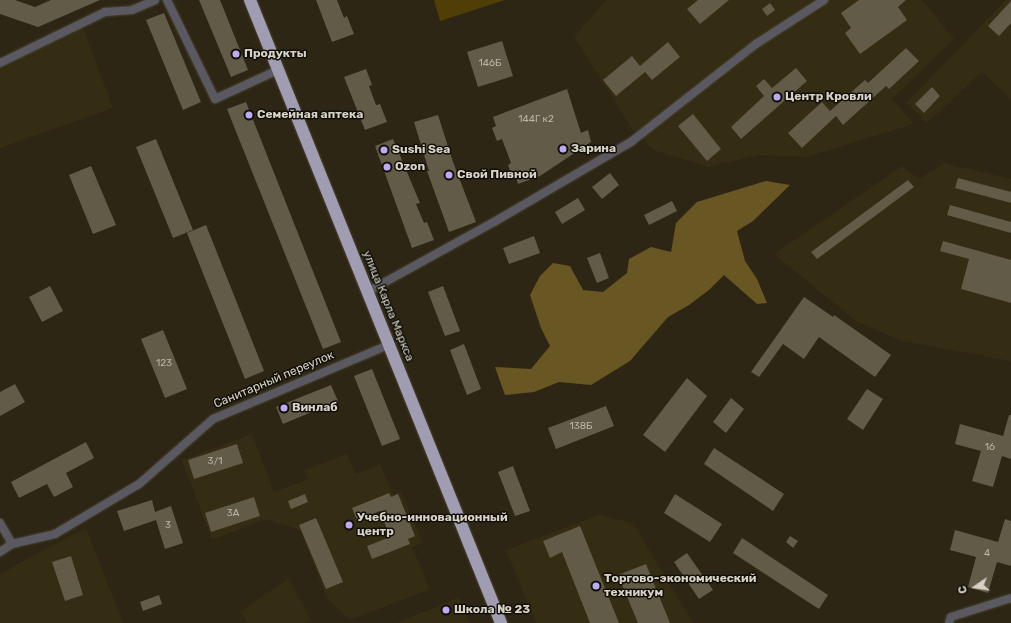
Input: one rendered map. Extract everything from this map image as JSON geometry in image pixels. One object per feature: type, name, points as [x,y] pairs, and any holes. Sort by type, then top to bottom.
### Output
[{"type":"highway","name":"улица Карла Маркса","points":[[250,0],[501,623]]},
{"type":"street","points":[[0,62],[105,12],[132,10],[155,0]]},
{"type":"street","points":[[167,0],[215,99],[278,70]]},
{"type":"street","points":[[367,292],[494,222],[631,142],[756,44],[824,0]]},
{"type":"street","name":"Санитарный переулок","points":[[0,552],[12,544],[55,534],[138,484],[213,420],[388,345]]},
{"type":"street","points":[[0,523],[12,544]]},
{"type":"street","points":[[949,623],[951,617],[1011,598]]},
{"type":"shaded area","points":[[434,0],[505,0],[440,21]]},
{"type":"shaded area","points":[[606,0],[922,0],[954,39],[892,99],[914,124],[806,157],[759,155],[708,167],[654,150],[635,133],[574,37]]},
{"type":"shaded area","points":[[1006,0],[1011,0],[1011,99],[982,72],[927,123],[906,103]]},
{"type":"shaded area","points":[[83,27],[113,108],[0,148],[0,67]]},
{"type":"shaded area","points":[[944,163],[1011,179],[1011,361],[902,341],[856,321],[774,254],[902,166],[919,179]]},
{"type":"shaded area","points":[[766,181],[790,185],[753,221],[737,231],[745,261],[757,279],[767,303],[757,304],[724,275],[709,290],[689,305],[668,317],[630,361],[591,385],[559,382],[534,392],[505,395],[495,367],[531,369],[550,346],[541,328],[530,295],[540,276],[553,263],[570,266],[583,290],[603,292],[627,273],[629,259],[651,247],[671,252],[676,223],[697,202]]},
{"type":"shaded area","name":"Учебно-инновационный центр","points":[[252,434],[274,492],[308,479],[305,470],[347,454],[356,474],[380,464],[393,494],[401,492],[423,543],[412,547],[430,589],[350,620],[327,598],[300,530],[266,519],[212,540],[182,460]]},
{"type":"shaded area","name":"Торгово-экономический техникум","points":[[599,515],[633,523],[693,623],[536,623],[506,550]]},
{"type":"shaded area","points":[[86,528],[123,623],[0,623],[0,575],[24,560]]},
{"type":"shaded area","points":[[289,578],[311,621],[303,623],[248,623],[240,612]]},
{"type":"shaded area","name":"Школа № 23","points":[[459,597],[470,623],[397,623]]},
{"type":"building","points":[[0,0],[15,0],[35,7],[51,0],[100,0],[38,27],[0,14]]},
{"type":"building","points":[[199,0],[220,0],[248,70],[231,77]]},
{"type":"building","points":[[316,0],[337,0],[344,18],[347,16],[354,34],[332,42]]},
{"type":"building","points":[[698,0],[729,0],[700,24],[687,9]]},
{"type":"building","points":[[859,0],[906,0],[898,7],[907,20],[860,54],[845,33],[851,28],[841,13]]},
{"type":"building","points":[[1011,1],[1011,23],[999,36],[988,26]]},
{"type":"building","points":[[770,3],[775,10],[767,16],[762,9]]},
{"type":"building","points":[[164,13],[201,102],[183,110],[146,20]]},
{"type":"building","points":[[502,41],[513,76],[478,87],[467,52]]},
{"type":"building","points":[[668,42],[680,57],[652,80],[645,72],[616,96],[603,80],[632,56],[640,66]]},
{"type":"building","points":[[906,48],[919,61],[889,89],[886,86],[843,125],[836,116],[802,148],[788,133],[822,102],[830,111],[865,80],[868,83]]},
{"type":"building","points":[[796,68],[807,81],[741,139],[731,127],[764,96],[756,86],[764,79],[772,88]]},
{"type":"building","points":[[366,69],[372,85],[369,86],[376,105],[380,104],[387,122],[365,130],[344,77]]},
{"type":"building","points":[[932,87],[940,96],[924,113],[915,104]]},
{"type":"building","points":[[567,89],[581,133],[588,130],[591,142],[540,176],[518,184],[516,177],[512,177],[508,165],[511,163],[502,139],[497,141],[492,128],[496,126],[493,117]]},
{"type":"building","points":[[246,102],[341,342],[323,349],[227,109]]},
{"type":"building","points":[[693,114],[721,149],[707,161],[678,126]]},
{"type":"building","points":[[438,115],[453,162],[476,222],[449,232],[427,171],[429,171],[414,122]]},
{"type":"building","points":[[156,139],[193,230],[173,238],[136,147]]},
{"type":"building","points":[[393,139],[420,203],[416,204],[424,223],[427,222],[434,240],[412,248],[375,146]]},
{"type":"building","points":[[91,166],[116,225],[93,234],[69,175]]},
{"type":"building","points":[[610,173],[619,185],[602,199],[592,187]]},
{"type":"building","points":[[958,178],[1011,192],[1011,203],[955,188]]},
{"type":"building","points":[[908,180],[914,187],[817,259],[811,252]]},
{"type":"building","points":[[578,198],[585,210],[562,224],[555,212]]},
{"type":"building","points":[[672,201],[677,211],[649,225],[644,215]]},
{"type":"building","points":[[950,205],[1011,222],[1011,233],[947,215]]},
{"type":"building","points":[[206,225],[264,371],[245,379],[187,233]]},
{"type":"building","points":[[534,236],[540,253],[509,264],[503,248]]},
{"type":"building","points":[[943,241],[1011,260],[1011,303],[961,289],[969,259],[940,251]]},
{"type":"building","points":[[600,253],[609,278],[597,283],[587,258]]},
{"type":"building","points":[[50,286],[63,311],[42,322],[29,297]]},
{"type":"building","points":[[443,286],[460,331],[445,336],[428,292]]},
{"type":"building","points":[[804,297],[833,317],[834,315],[891,355],[875,377],[819,337],[804,359],[783,344],[759,377],[751,372]]},
{"type":"building","points":[[163,330],[187,389],[165,398],[141,339]]},
{"type":"building","points":[[464,344],[481,389],[467,395],[450,350]]},
{"type":"building","points":[[372,369],[400,439],[382,446],[354,376]]},
{"type":"building","points":[[687,378],[707,396],[665,452],[643,435]]},
{"type":"building","points":[[15,384],[25,402],[0,416],[0,392]]},
{"type":"building","points":[[331,385],[338,401],[283,424],[276,407]]},
{"type":"building","points":[[867,389],[883,399],[863,430],[847,419]]},
{"type":"building","points":[[731,398],[744,409],[726,433],[713,422]]},
{"type":"building","points":[[606,406],[614,426],[556,449],[548,428]]},
{"type":"building","points":[[1009,415],[1011,415],[1011,459],[1002,456],[993,487],[972,481],[981,451],[955,444],[960,424],[1003,436]]},
{"type":"building","points":[[86,442],[94,458],[66,473],[73,487],[54,497],[47,484],[19,498],[11,482]]},
{"type":"building","points":[[237,444],[243,463],[194,479],[188,460]]},
{"type":"building","points":[[714,448],[784,494],[773,511],[704,464]]},
{"type":"building","points":[[513,466],[530,511],[515,516],[498,472]]},
{"type":"building","points":[[389,493],[391,497],[398,494],[415,536],[408,539],[410,544],[372,559],[367,546],[390,537],[380,511],[357,520],[352,508]]},
{"type":"building","points":[[305,494],[308,502],[291,509],[288,501]]},
{"type":"building","points":[[675,494],[722,524],[710,542],[664,513]]},
{"type":"building","points":[[254,497],[260,516],[211,532],[205,513]]},
{"type":"building","points":[[152,500],[155,512],[171,506],[183,543],[165,549],[156,520],[124,531],[117,511]]},
{"type":"building","points":[[316,518],[343,582],[326,589],[299,525]]},
{"type":"building","points":[[1005,519],[1011,521],[1011,566],[997,562],[988,593],[968,587],[976,557],[950,550],[955,530],[998,542]]},
{"type":"building","points":[[580,526],[619,623],[590,623],[562,552],[550,558],[543,541]]},
{"type":"building","points":[[790,536],[798,541],[793,548],[786,542]]},
{"type":"building","points":[[742,538],[828,595],[819,609],[733,553]]},
{"type":"building","points":[[687,553],[713,590],[699,599],[674,562]]},
{"type":"building","points":[[71,556],[83,595],[65,601],[52,562]]},
{"type":"building","points":[[646,564],[670,623],[638,623],[618,575]]},
{"type":"building","points":[[159,595],[162,604],[143,611],[140,602]]},
{"type":"place","name":"Продукты","points":[[236,54]]},
{"type":"place","name":"Центр Кровли","points":[[777,97]]},
{"type":"place","name":"Семейная аптека","points":[[249,115]]},
{"type":"place","name":"Зарина","points":[[563,149]]},
{"type":"place","name":"Sushi Sea","points":[[384,150]]},
{"type":"place","name":"Ozon","points":[[387,167]]},
{"type":"place","name":"Свой Пивной","points":[[449,175]]},
{"type":"place","name":"Винлаб","points":[[284,408]]},
{"type":"place","name":"Учебно-инновационный центр","points":[[349,525]]},
{"type":"place","name":"Торгово-экономический техникум","points":[[596,586]]},
{"type":"place","name":"Школа № 23","points":[[446,610]]}]
